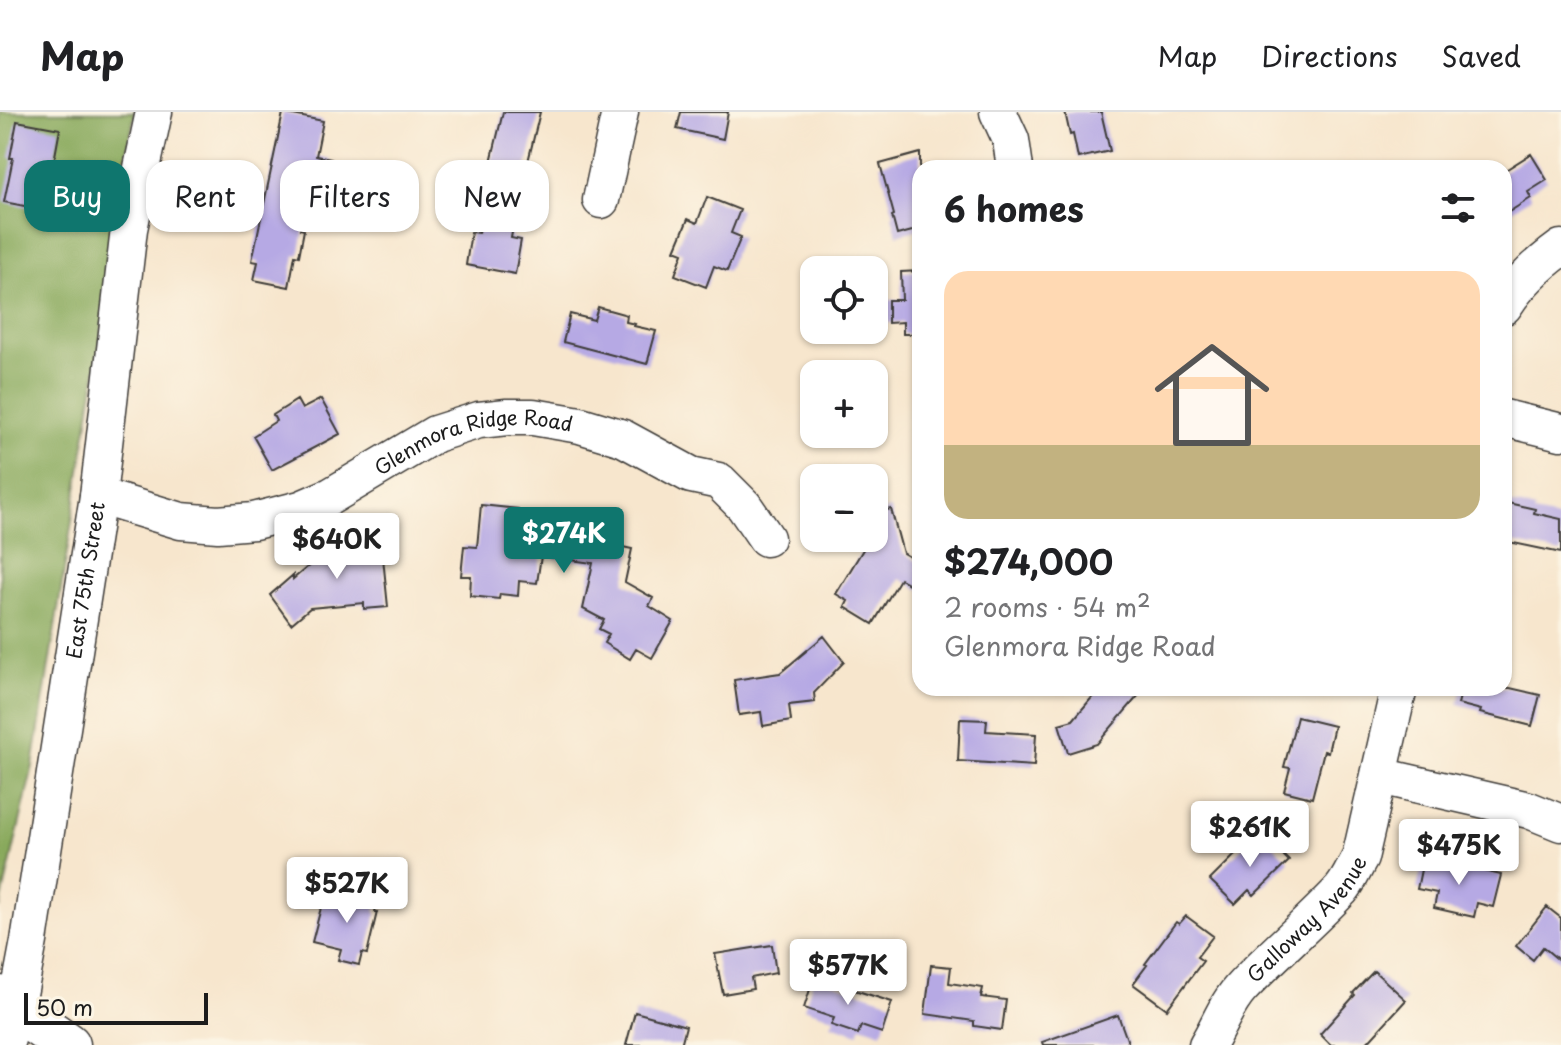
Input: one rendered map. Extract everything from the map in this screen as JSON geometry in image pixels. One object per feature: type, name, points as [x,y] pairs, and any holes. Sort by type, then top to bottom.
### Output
[{"type":"main road","points":[[7,1018],[68,1045]]},
{"type":"street","name":"East 75th Street","points":[[7,1018],[33,913],[98,496],[129,229],[154,112]]},
{"type":"street","points":[[601,200],[620,112]]},
{"type":"street","points":[[998,112],[1011,140],[1014,160]]},
{"type":"street","points":[[1512,293],[1535,268],[1561,248]]},
{"type":"street","name":"Glenmora Ridge Road","points":[[98,496],[181,521],[245,522],[281,515],[316,503],[435,434],[479,420],[544,418],[623,438],[691,475],[719,481],[744,506],[766,538]]},
{"type":"street","points":[[1512,420],[1561,432]]},
{"type":"street","name":"Galloway Avenue","points":[[1207,1045],[1225,1010],[1244,984],[1341,890],[1356,868],[1397,696]]},
{"type":"street","points":[[1380,776],[1536,812],[1561,823]]},
{"type":"green space","points":[[0,112],[135,112],[126,160],[24,160],[24,232],[116,232],[33,766],[0,908]]},
{"type":"building","points":[[503,112],[540,112],[528,160],[491,160]]},
{"type":"building","points":[[681,112],[728,112],[723,139],[677,129]]},
{"type":"building","points":[[1065,112],[1101,112],[1110,151],[1078,158]]},
{"type":"building","points":[[283,113],[323,121],[316,156],[331,160],[280,160],[280,232],[304,232],[299,256],[295,255],[289,287],[254,280],[258,262],[252,261],[258,232],[264,232],[264,204]]},
{"type":"building","points":[[17,121],[60,129],[54,160],[24,160],[24,206],[4,202],[13,158],[10,158]]},
{"type":"building","points":[[920,153],[920,160],[912,160],[912,231],[897,235],[880,164]]},
{"type":"building","points":[[1531,154],[1547,180],[1528,192],[1531,198],[1512,210],[1512,166]]},
{"type":"building","points":[[707,197],[740,210],[731,233],[741,237],[727,271],[714,266],[706,287],[675,275],[683,253],[675,250],[688,219],[697,223]]},
{"type":"building","points":[[471,232],[512,232],[511,238],[521,240],[515,274],[466,265]]},
{"type":"building","points":[[912,271],[912,334],[903,334],[903,322],[888,323],[888,300],[902,300],[901,272]]},
{"type":"building","points":[[598,307],[627,315],[626,322],[634,326],[656,331],[647,364],[563,342],[570,314],[594,320]]},
{"type":"building","points":[[321,399],[340,434],[272,470],[253,436],[276,421],[273,415],[297,400],[302,409]]},
{"type":"building","points":[[1512,504],[1561,519],[1561,553],[1512,543]]},
{"type":"building","points":[[481,505],[518,509],[517,521],[573,528],[572,536],[632,549],[625,582],[653,598],[649,606],[673,621],[652,658],[636,649],[630,659],[604,643],[609,634],[599,629],[604,620],[583,609],[593,563],[541,556],[537,583],[519,581],[518,596],[500,594],[499,599],[470,596],[471,576],[461,576],[464,546],[477,547]]},
{"type":"building","points":[[891,509],[903,553],[912,558],[912,586],[900,579],[873,624],[845,607],[848,601],[836,594],[862,552],[888,552],[888,510]]},
{"type":"building","points":[[381,538],[388,607],[364,609],[364,603],[310,608],[291,624],[270,595],[323,554],[346,552],[345,542]]},
{"type":"building","points":[[824,636],[844,662],[814,693],[815,702],[789,705],[791,721],[763,726],[761,712],[739,715],[734,680],[780,673]]},
{"type":"building","points":[[1512,688],[1540,695],[1532,726],[1458,704],[1460,696],[1512,696]]},
{"type":"building","points":[[1093,696],[1138,696],[1097,744],[1068,753],[1059,724],[1073,720]]},
{"type":"building","points":[[1297,717],[1334,726],[1312,798],[1284,791],[1290,768],[1284,767]]},
{"type":"building","points":[[960,719],[987,720],[986,731],[1036,734],[1034,766],[958,761]]},
{"type":"building","points":[[1259,831],[1289,861],[1254,895],[1249,890],[1235,904],[1210,880]]},
{"type":"building","points":[[1423,860],[1501,875],[1493,907],[1477,903],[1474,917],[1434,908],[1437,893],[1417,889]]},
{"type":"building","points":[[345,890],[378,898],[367,954],[362,953],[359,965],[338,960],[341,949],[312,942],[323,900],[330,901],[332,893],[344,896]]},
{"type":"building","points":[[1547,907],[1561,918],[1561,962],[1543,947],[1533,960],[1516,946]]},
{"type":"building","points":[[1186,916],[1213,936],[1197,957],[1203,961],[1167,1009],[1133,984],[1176,922],[1179,924]]},
{"type":"building","points":[[772,945],[776,973],[751,978],[753,989],[723,994],[715,954]]},
{"type":"building","points":[[931,965],[951,967],[949,983],[983,988],[981,997],[1006,1000],[1002,1030],[974,1026],[974,1021],[925,1014]]},
{"type":"building","points":[[1374,971],[1406,1000],[1365,1045],[1331,1045],[1320,1034]]},
{"type":"building","points":[[814,977],[892,1002],[882,1033],[861,1026],[858,1034],[831,1025],[834,1018],[804,1008]]},
{"type":"building","points":[[635,1012],[686,1026],[681,1045],[626,1045]]},
{"type":"building","points":[[1118,1015],[1129,1045],[1043,1045],[1042,1042]]}]
